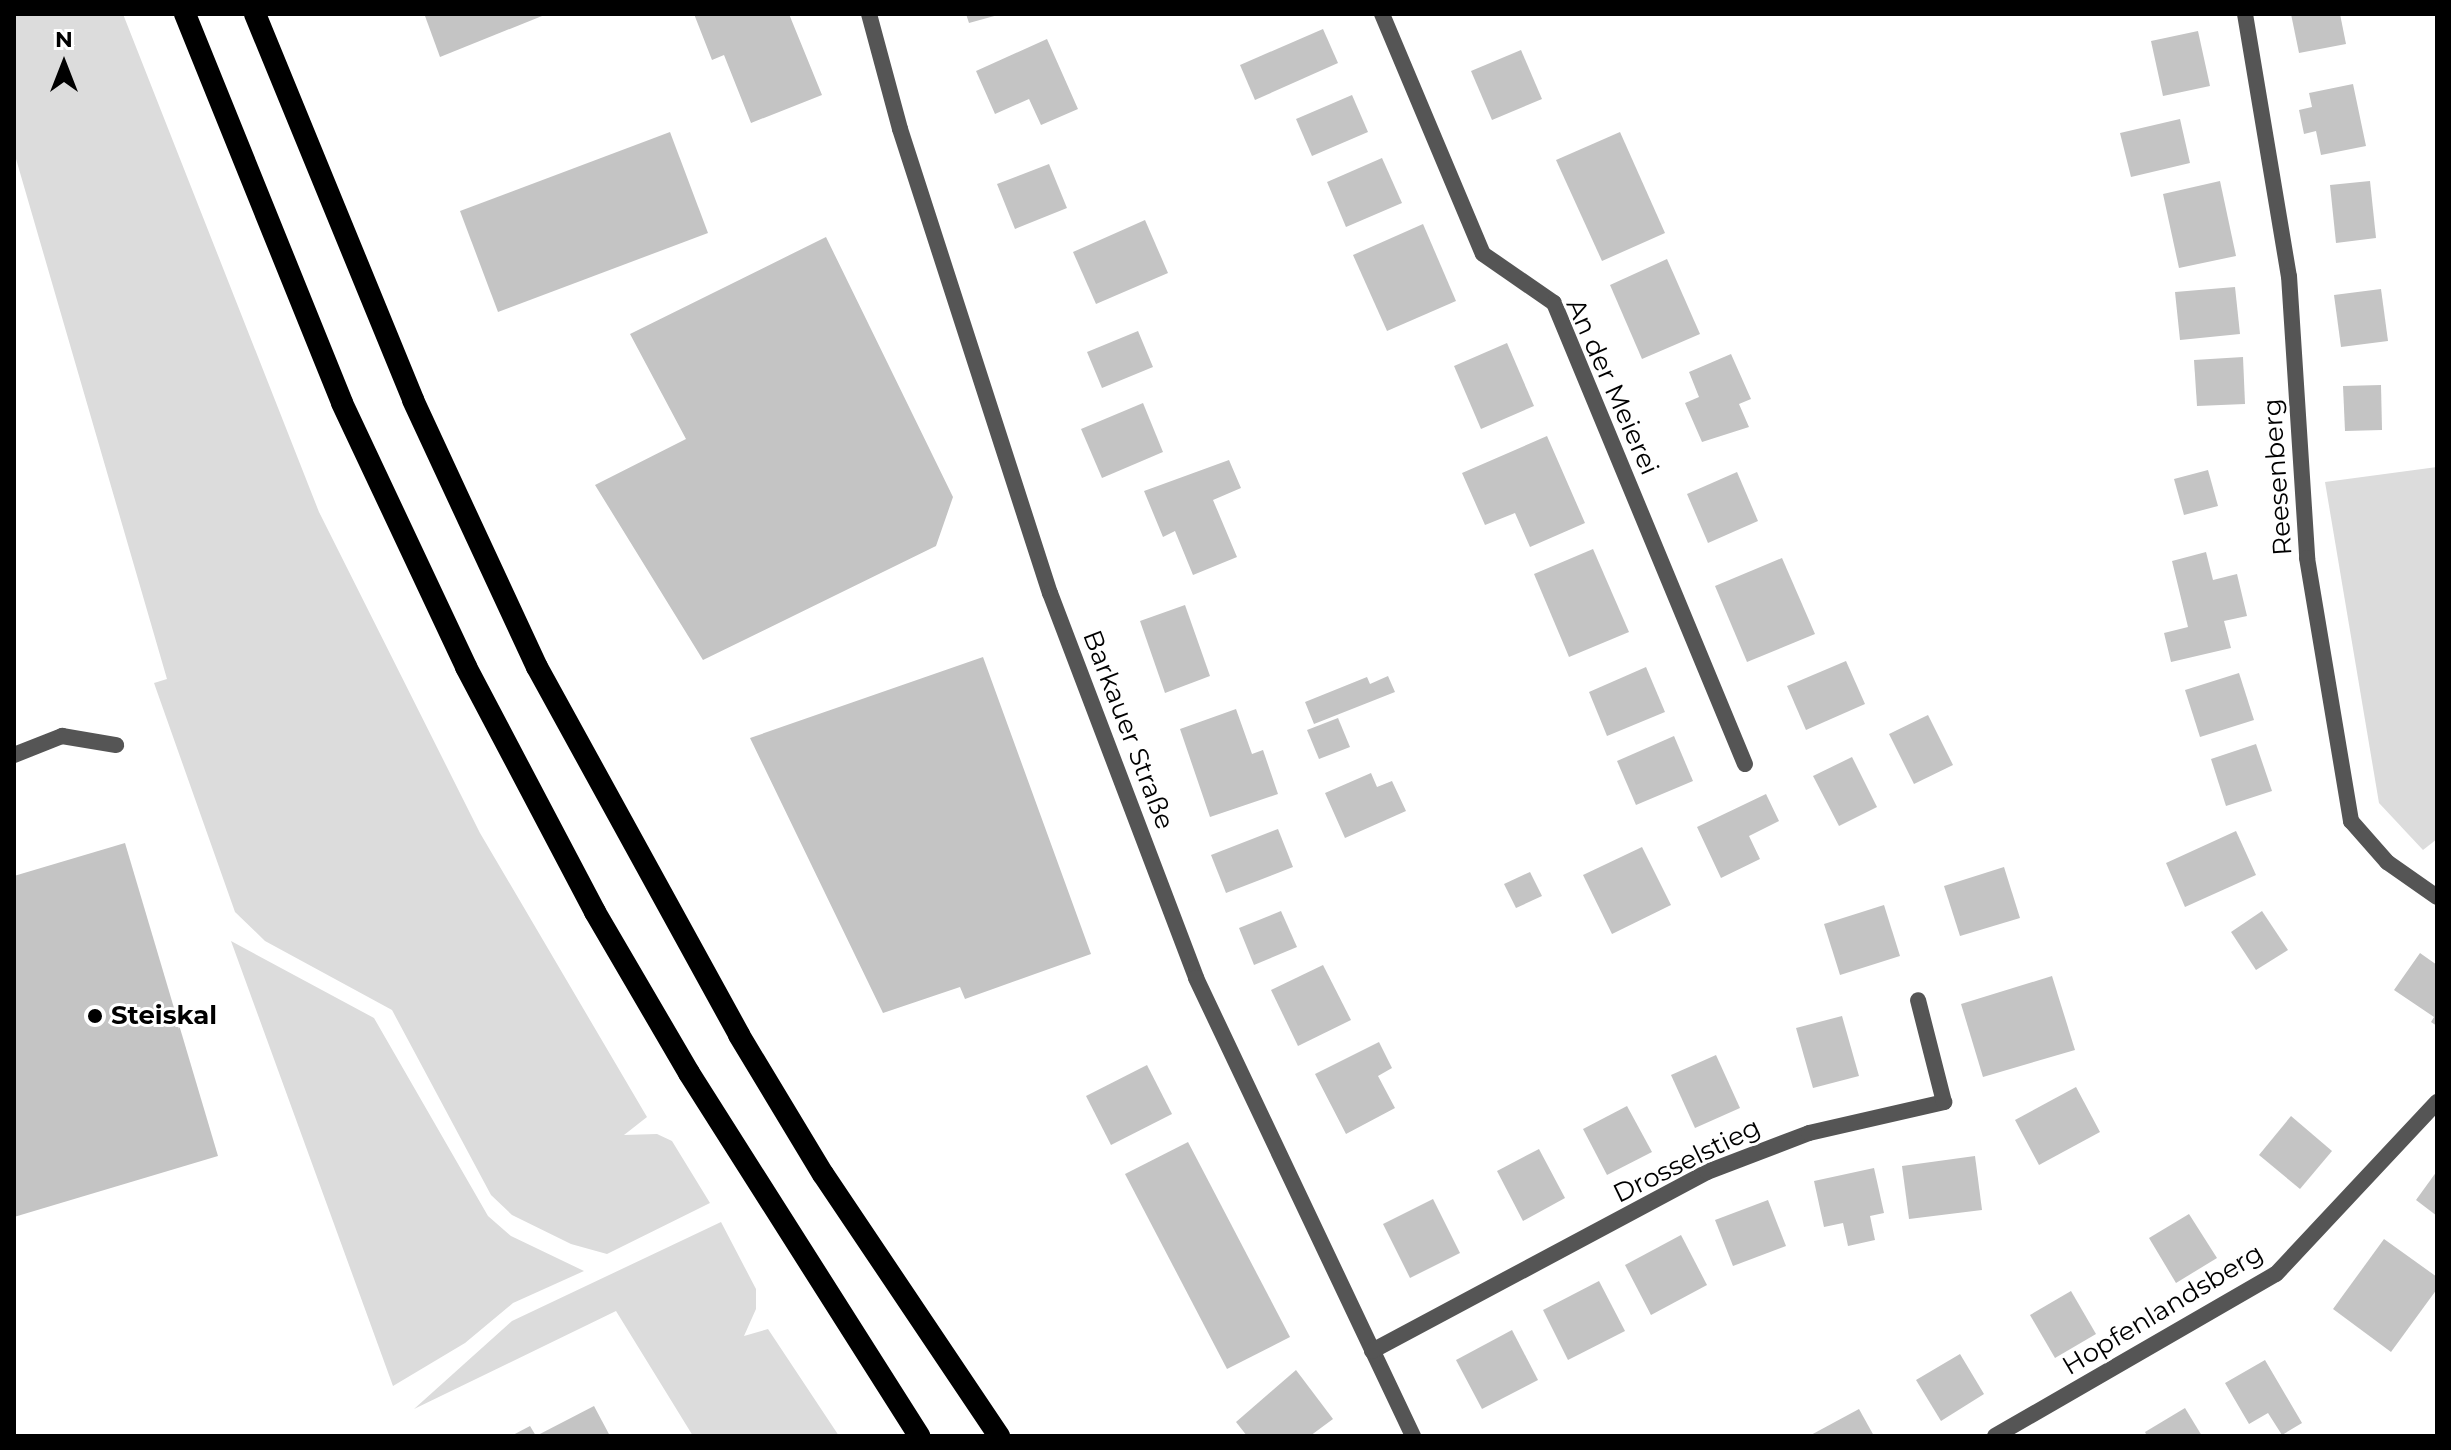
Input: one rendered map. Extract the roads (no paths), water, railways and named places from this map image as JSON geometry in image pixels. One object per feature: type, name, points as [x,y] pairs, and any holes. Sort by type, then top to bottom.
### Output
[{"type":"highway","points":[[185,14],[324,361],[466,667],[595,912],[689,1073],[919,1436]]},
{"type":"highway","points":[[255,14],[413,400],[544,680],[739,1035],[823,1174],[999,1436]]},
{"type":"street","name":"Barkauer Straße","points":[[869,14],[1050,593],[1205,1003],[1413,1436]]},
{"type":"street","name":"An der Meierei","points":[[1382,14],[1483,254],[1554,303],[1745,764]]},
{"type":"street","name":"Reesenberg","points":[[2245,14],[2289,276],[2307,558],[2351,821],[2387,862],[2437,897]]},
{"type":"street","points":[[14,755],[62,736],[116,745]]},
{"type":"street","name":"Drosselstieg","points":[[1372,1351],[1707,1172],[1809,1133],[1944,1102],[1918,1000]]},
{"type":"street","name":"Hopfenlandsberg","points":[[1995,1436],[2276,1274],[2437,1102]]},
{"type":"place","name":"Steiskal","points":[[95,1016]]}]
